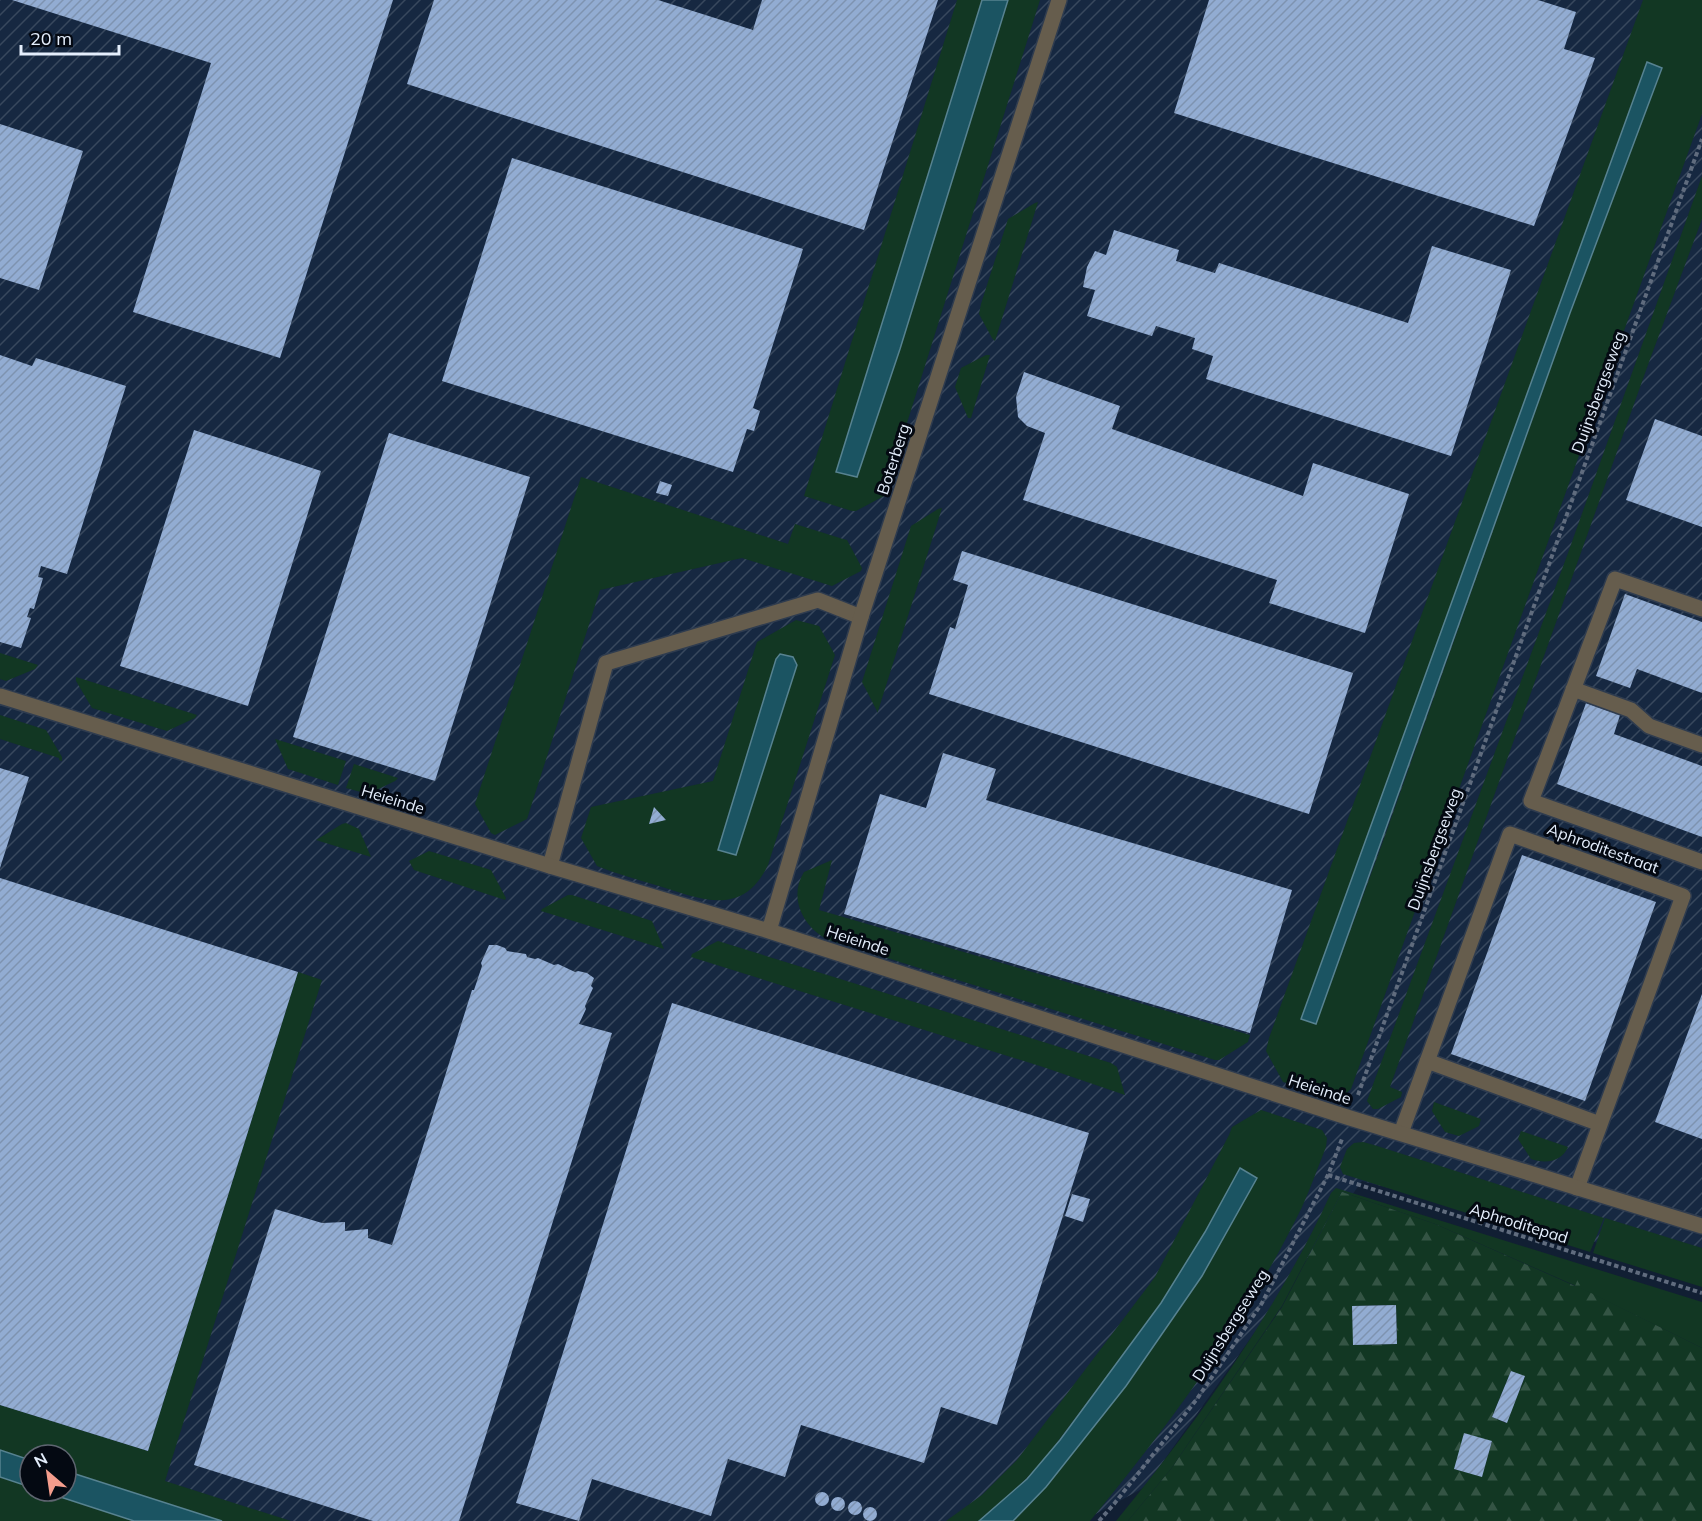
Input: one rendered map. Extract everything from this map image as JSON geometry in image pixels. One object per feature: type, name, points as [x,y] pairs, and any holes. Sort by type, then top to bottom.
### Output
[{"type":"street","name":"Boterberg","points":[[769,931],[861,617],[1059,0]]},
{"type":"street","name":"Aphroditestraat","points":[[1702,609],[1615,579],[1531,801],[1702,862]]},
{"type":"street","points":[[550,866],[606,663],[818,600],[861,617]]},
{"type":"street","points":[[1573,688],[1631,711],[1649,726],[1702,745]]},
{"type":"street","name":"Heieinde","points":[[0,696],[550,866],[769,931],[1350,1118],[1702,1226]]},
{"type":"street","name":"Aphroditestraat","points":[[1401,1133],[1510,834],[1683,896],[1577,1188]]},
{"type":"street","points":[[1427,1061],[1600,1124]]},
{"type":"path","name":"Duijnsbergseweg","points":[[1099,1521],[1197,1400],[1262,1303],[1329,1175],[1702,139]]},
{"type":"path","name":"Aphroditepad","points":[[1329,1175],[1702,1293]]},
{"type":"shaded area","points":[[0,0],[1702,0],[1702,1270],[1362,1181],[1145,1487],[1083,1521],[0,1521]]},
{"type":"shaded area","points":[[982,0],[1008,0],[900,349],[857,477],[836,472]]},
{"type":"shaded area","points":[[1647,62],[1662,68],[1570,313],[1316,1024],[1301,1019]]},
{"type":"shaded area","points":[[780,654],[793,657],[797,665],[736,855],[718,850],[776,659]]},
{"type":"shaded area","points":[[1240,1168],[1257,1178],[1202,1276],[1126,1386],[1046,1487],[1013,1521],[979,1521],[1027,1479],[1060,1440],[1161,1303],[1205,1232]]},
{"type":"shaded area","points":[[0,1450],[18,1456],[18,1483],[0,1477]]},
{"type":"shaded area","points":[[78,1475],[222,1521],[134,1521],[78,1503]]},
{"type":"green space","points":[[957,0],[982,0],[836,472],[857,477],[900,349],[1008,0],[1040,0],[884,496],[852,511],[804,496]]},
{"type":"green space","points":[[1643,0],[1702,0],[1702,114],[1351,1089],[1338,1097],[1283,1082],[1266,1051]],"holes":[[[1647,62],[1662,68],[1570,313],[1316,1024],[1302,1019]]]},
{"type":"green space","points":[[1702,176],[1702,219],[1390,1087],[1402,1092],[1401,1097],[1378,1109],[1373,1109],[1367,1101],[1568,553]]},
{"type":"green space","points":[[1038,202],[995,341],[979,314],[981,304],[1008,219]]},
{"type":"green space","points":[[990,355],[971,418],[968,418],[955,387],[961,368]]},
{"type":"green space","points":[[581,477],[788,544],[795,524],[847,540],[862,568],[861,571],[832,586],[742,558],[600,590],[527,819],[495,835],[491,833],[475,804]]},
{"type":"green space","points":[[942,508],[878,713],[862,682],[911,526]]},
{"type":"green space","points":[[796,620],[819,626],[835,655],[768,865],[758,881],[747,892],[734,898],[706,899],[597,866],[581,838],[591,807],[713,781],[757,642]],"holes":[[[776,659],[736,855],[718,849]]]},
{"type":"green space","points":[[0,653],[38,665],[35,669],[6,681],[0,679]]},
{"type":"green space","points":[[76,677],[197,715],[167,731],[92,708],[76,681]]},
{"type":"green space","points":[[0,715],[46,730],[62,757],[62,761],[59,758],[0,739]]},
{"type":"green space","points":[[275,739],[346,761],[338,785],[288,769]]},
{"type":"green space","points":[[354,764],[398,778],[368,794],[346,788]]},
{"type":"green space","points":[[346,823],[359,829],[371,857],[316,840]]},
{"type":"green space","points":[[429,851],[491,870],[505,900],[414,870],[409,861]]},
{"type":"green space","points":[[832,860],[819,910],[1250,1035],[1248,1042],[1219,1060],[1215,1060],[829,940],[820,935],[805,920],[798,901],[798,891],[804,872]]},
{"type":"green space","points":[[568,895],[652,921],[664,949],[541,911]]},
{"type":"green space","points":[[718,941],[1111,1063],[1117,1067],[1125,1095],[1043,1067],[691,957],[692,954]]},
{"type":"green space","points":[[298,972],[322,980],[165,1481],[291,1521],[222,1521],[78,1475],[78,1443],[18,1443],[18,1456],[0,1450],[0,1405],[148,1451]]},
{"type":"green space","points":[[1434,1102],[1481,1119],[1479,1126],[1459,1136],[1445,1132],[1432,1111]]},
{"type":"green space","points":[[1261,1110],[1322,1130],[1327,1138],[1326,1147],[1302,1207],[1257,1290],[1205,1370],[1149,1447],[1090,1521],[1013,1521],[1046,1487],[1126,1386],[1202,1276],[1240,1169],[1205,1232],[1161,1303],[1044,1460],[1008,1498],[979,1521],[946,1521],[982,1495],[1017,1460],[1155,1277],[1232,1127]]},
{"type":"green space","points":[[1521,1131],[1568,1147],[1557,1159],[1542,1161],[1531,1159],[1518,1139]]},
{"type":"green space","points":[[1363,1142],[1604,1218],[1590,1252],[1343,1174],[1340,1167],[1347,1149],[1354,1143]]},
{"type":"green space","points":[[1336,1188],[1702,1302],[1702,1348],[1580,1288],[1586,1276],[1576,1286],[1435,1224],[1342,1192],[1282,1306],[1171,1469],[1128,1521],[1116,1521],[1177,1444],[1234,1364],[1286,1280],[1331,1193]]},
{"type":"green space","points":[[1342,1192],[1435,1224],[1575,1286],[1580,1274],[1587,1276],[1581,1288],[1702,1348],[1702,1521],[1128,1521],[1171,1469],[1282,1307]],"holes":[[[1396,1305],[1397,1344],[1354,1345],[1352,1306]],[[1511,1371],[1525,1377],[1506,1423],[1492,1417]],[[1492,1441],[1482,1476],[1454,1469]]]},
{"type":"green space","points":[[1605,1218],[1702,1248],[1702,1287],[1593,1253]]},
{"type":"green space","points":[[0,1477],[18,1483],[18,1503],[78,1503],[134,1521],[0,1521]]},
{"type":"building","points":[[12,0],[393,0],[280,358],[133,312],[211,63]]},
{"type":"building","points":[[434,0],[658,0],[753,30],[762,0],[938,0],[864,230],[407,84]]},
{"type":"building","points":[[1209,0],[1538,0],[1576,12],[1564,49],[1595,58],[1534,226],[1174,113]]},
{"type":"building","points":[[0,124],[83,151],[39,290],[0,278]]},
{"type":"building","points":[[512,158],[803,249],[753,408],[760,411],[754,431],[747,429],[733,472],[442,381]]},
{"type":"building","points":[[1114,230],[1179,250],[1176,261],[1215,273],[1219,263],[1408,323],[1432,246],[1511,270],[1451,456],[1206,379],[1213,356],[1192,349],[1195,338],[1156,326],[1152,336],[1087,316],[1095,290],[1083,287],[1087,267],[1095,251],[1106,255]]},
{"type":"building","points":[[0,355],[32,366],[36,358],[126,386],[67,574],[41,566],[38,577],[43,578],[34,609],[30,608],[27,617],[31,618],[21,648],[0,642]]},
{"type":"building","points":[[1024,372],[1120,406],[1112,429],[1303,496],[1313,463],[1409,494],[1365,633],[1269,603],[1277,580],[1023,500],[1045,433],[1027,426],[1018,417],[1016,397]]},
{"type":"building","points":[[1655,419],[1702,436],[1702,527],[1626,500]]},
{"type":"building","points":[[194,430],[321,471],[248,706],[120,666]]},
{"type":"building","points":[[389,433],[530,477],[435,781],[293,737]]},
{"type":"building","points":[[660,481],[672,485],[668,496],[656,493]]},
{"type":"building","points":[[962,551],[1353,673],[1309,814],[929,694],[950,627],[955,629],[968,585],[953,580]]},
{"type":"building","points":[[1625,594],[1702,622],[1702,693],[1637,669],[1630,688],[1596,676]]},
{"type":"building","points":[[1586,703],[1620,715],[1614,734],[1702,766],[1702,837],[1557,784]]},
{"type":"building","points":[[943,753],[996,769],[986,800],[1292,890],[1250,1033],[844,914],[880,794],[926,808]]},
{"type":"building","points":[[0,768],[29,777],[0,868]]},
{"type":"building","points":[[654,807],[666,820],[649,824]]},
{"type":"building","points":[[1522,855],[1656,902],[1585,1101],[1451,1054]]},
{"type":"building","points":[[0,878],[298,972],[148,1451],[0,1405]]},
{"type":"building","points":[[489,945],[497,945],[507,951],[526,954],[527,957],[538,958],[554,965],[558,964],[575,972],[587,973],[594,978],[591,986],[593,988],[579,1024],[612,1033],[459,1521],[373,1521],[194,1465],[275,1209],[322,1223],[345,1222],[345,1231],[368,1229],[368,1238],[392,1245],[472,990],[474,990],[481,963]]},
{"type":"building","points":[[1702,994],[1702,1139],[1655,1122]]},
{"type":"building","points":[[672,1003],[1089,1133],[997,1425],[941,1407],[924,1463],[801,1425],[785,1477],[728,1459],[711,1516],[592,1479],[579,1521],[516,1503]]},
{"type":"building","points":[[1072,1194],[1090,1199],[1083,1222],[1065,1216]]},
{"type":"building","points":[[1396,1305],[1397,1344],[1353,1345],[1352,1306]]},
{"type":"building","points":[[1511,1371],[1525,1376],[1507,1423],[1492,1417]]},
{"type":"building","points":[[1464,1433],[1492,1441],[1482,1477],[1454,1469]]},
{"type":"building","points":[[819,1492],[825,1492],[829,1499],[825,1506],[819,1506],[815,1502],[815,1496]]},
{"type":"building","points":[[835,1497],[841,1497],[845,1504],[841,1511],[835,1511],[831,1507],[831,1501]]},
{"type":"building","points":[[852,1501],[858,1501],[862,1508],[858,1515],[852,1515],[848,1511],[848,1505]]},
{"type":"building","points":[[867,1507],[873,1507],[877,1514],[873,1521],[867,1521],[863,1517],[863,1511]]}]
